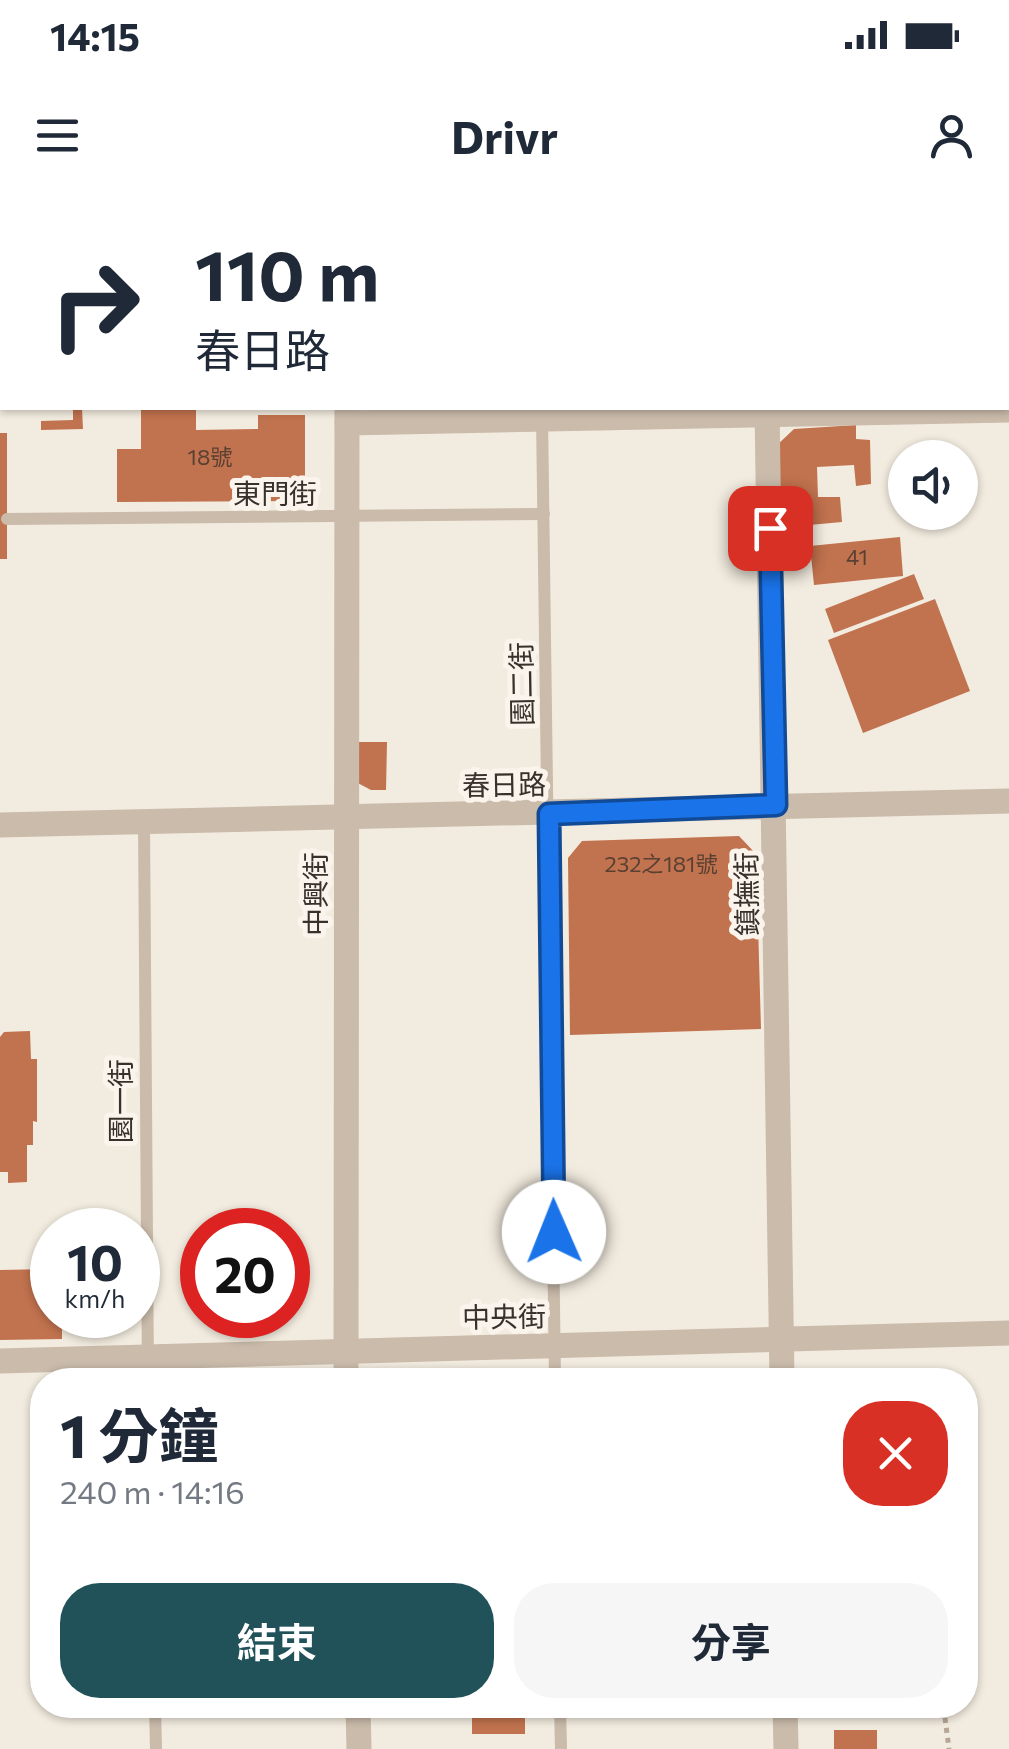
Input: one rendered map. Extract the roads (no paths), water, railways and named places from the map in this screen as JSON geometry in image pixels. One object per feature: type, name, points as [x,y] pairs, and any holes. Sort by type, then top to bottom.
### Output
[{"type":"street","points":[[347,415],[1009,410]]},
{"type":"street","name":"鎮撫街","points":[[768,413],[782,1368]]},
{"type":"street","name":"中興街","points":[[346,1368],[347,415]]},
{"type":"street","name":"春日路","points":[[0,825],[1009,801]]},
{"type":"street","name":"中央街","points":[[0,1361],[148,1368],[345,1351],[1009,1333]]},
{"type":"street","points":[[359,1718],[360,1749]]},
{"type":"street","points":[[785,1718],[786,1749]]},
{"type":"lane","name":"園二街","points":[[542,414],[555,1368]]},
{"type":"lane","name":"東門街","points":[[7,519],[347,519],[544,514]]},
{"type":"lane","name":"園一街","points":[[144,822],[148,1368]]},
{"type":"lane","points":[[155,1718],[156,1749]]},
{"type":"lane","points":[[560,1718],[560,1749]]}]
